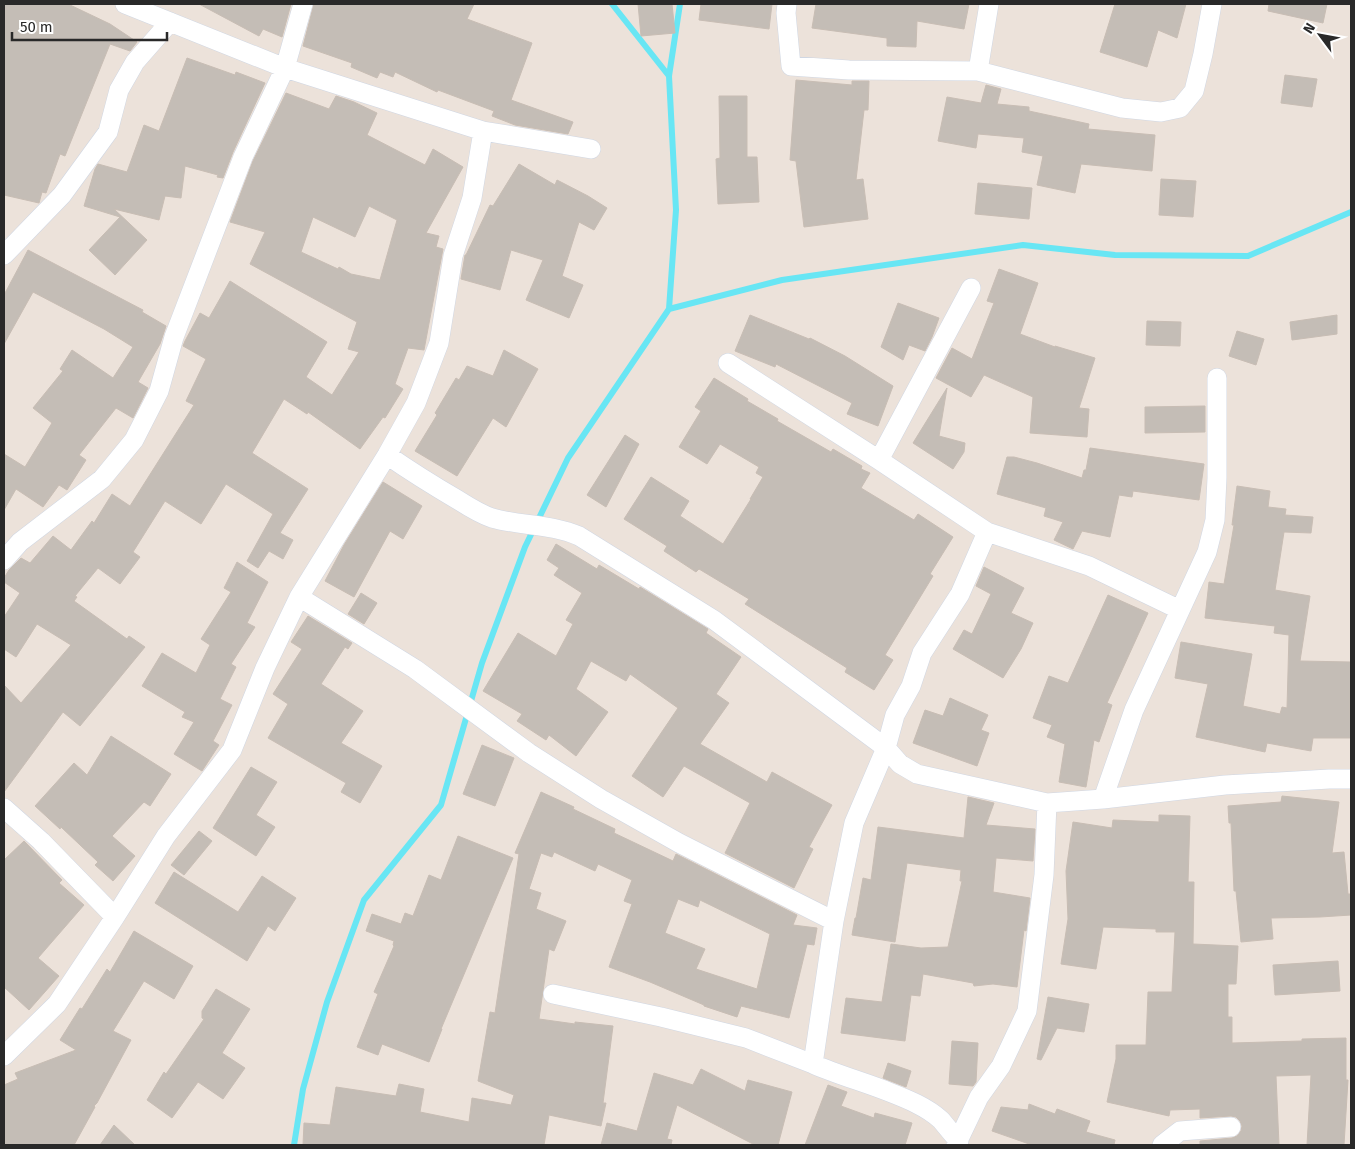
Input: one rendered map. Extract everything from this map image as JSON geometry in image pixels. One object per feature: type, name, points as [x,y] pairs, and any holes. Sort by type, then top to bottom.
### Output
[{"type":"street","points":[[125,4],[285,68],[483,131],[591,149]]},
{"type":"street","points":[[4,560],[20,542],[102,479],[134,440],[159,390],[174,337],[243,157],[285,68],[303,4]]},
{"type":"street","points":[[787,4],[786,13],[792,66],[849,70],[978,71],[1122,108],[1161,112],[1180,108],[1194,91],[1212,4]]},
{"type":"street","points":[[978,71],[989,4]]},
{"type":"street","points":[[4,255],[62,195],[108,132],[119,90],[135,62],[170,22]]},
{"type":"street","points":[[4,1056],[57,1004],[166,836],[232,750],[265,668],[299,597],[387,455],[416,403],[439,344],[453,256],[472,198],[483,131]]},
{"type":"street","points":[[879,460],[971,288]]},
{"type":"street","points":[[728,363],[987,532],[1089,566],[1180,610]]},
{"type":"street","points":[[1103,799],[1134,710],[1207,552],[1215,520],[1218,478],[1216,378]]},
{"type":"street","points":[[387,455],[427,482],[479,512],[502,521],[568,531],[579,536],[714,620],[886,748],[900,764],[917,774],[1047,803],[1225,786],[1351,779]]},
{"type":"street","points":[[813,1064],[834,921],[854,823],[886,748],[894,716],[911,686],[922,653],[960,594],[987,532]]},
{"type":"street","points":[[299,597],[415,669],[530,753],[601,799],[680,843],[834,921]]},
{"type":"street","points":[[553,994],[661,1017],[746,1038],[832,1073],[856,1079],[909,1100],[928,1110],[940,1120],[958,1143],[979,1097],[1001,1066],[1027,1011],[1044,875],[1047,803]]},
{"type":"street","points":[[4,808],[41,840],[115,917]]},
{"type":"street","points":[[1162,1145],[1180,1131],[1231,1127]]},
{"type":"building","points":[[4,4],[68,4],[110,24],[137,42],[130,51],[110,44],[65,156],[60,154],[46,193],[42,192],[39,203],[4,195]]},
{"type":"building","points":[[199,4],[291,4],[282,37],[263,29],[259,36]]},
{"type":"building","points":[[314,4],[474,4],[467,19],[532,43],[511,100],[573,122],[568,134],[515,125],[492,116],[494,111],[438,90],[437,92],[395,72],[393,77],[380,72],[377,78],[351,67],[352,63],[303,46]]},
{"type":"building","points":[[638,4],[672,4],[675,33],[641,36]]},
{"type":"building","points":[[701,4],[772,4],[769,29],[699,20]]},
{"type":"building","points":[[816,4],[969,4],[964,29],[917,21],[916,47],[887,46],[887,38],[812,28]]},
{"type":"building","points":[[1115,4],[1186,4],[1177,38],[1158,30],[1147,67],[1100,52]]},
{"type":"building","points":[[1269,4],[1327,4],[1323,23],[1268,11]]},
{"type":"building","points":[[187,58],[235,75],[236,72],[265,83],[223,178],[185,166],[181,198],[165,196],[159,220],[114,209],[147,240],[115,275],[89,250],[120,217],[84,206],[95,169],[98,164],[127,172],[144,125],[159,131]]},
{"type":"building","points":[[1285,75],[1317,79],[1312,107],[1281,103]]},
{"type":"building","points":[[796,80],[852,85],[852,81],[869,81],[868,110],[864,110],[856,180],[863,179],[868,219],[804,227],[796,161],[790,160]]},
{"type":"building","points":[[986,85],[1001,89],[997,104],[1029,107],[1029,111],[1089,124],[1088,129],[1155,135],[1152,171],[1081,164],[1075,193],[1037,185],[1043,156],[1022,152],[1024,138],[978,134],[976,148],[938,141],[947,97],[981,103]]},
{"type":"building","points":[[286,93],[329,109],[336,96],[354,102],[377,113],[367,135],[425,165],[433,149],[463,167],[426,233],[439,236],[436,247],[443,249],[424,350],[408,348],[395,384],[403,389],[385,418],[383,417],[360,449],[308,412],[307,414],[284,399],[252,453],[308,489],[280,533],[293,540],[283,559],[269,551],[258,568],[247,561],[273,514],[226,484],[201,524],[165,501],[133,552],[140,557],[120,584],[98,568],[75,596],[77,597],[74,601],[127,639],[129,636],[145,647],[80,726],[63,712],[4,792],[4,685],[21,703],[71,645],[37,624],[16,657],[4,649],[4,617],[20,593],[4,582],[4,578],[21,558],[30,563],[53,536],[71,550],[92,521],[94,523],[112,494],[130,506],[194,405],[186,401],[206,359],[183,346],[200,313],[209,318],[230,281],[327,342],[306,377],[332,395],[359,352],[348,349],[357,322],[250,264],[265,232],[230,222],[253,161]],"holes":[[[369,206],[397,220],[380,280],[351,274],[339,267],[338,269],[301,252],[313,217],[355,237]]]},
{"type":"building","points":[[719,96],[747,96],[747,157],[757,157],[759,202],[718,204],[716,159],[720,158]]},
{"type":"building","points":[[519,164],[555,185],[557,180],[607,208],[594,230],[579,222],[562,276],[583,285],[569,318],[526,300],[543,260],[511,250],[500,290],[461,279],[465,255],[490,205],[493,206]]},
{"type":"building","points":[[1161,179],[1196,181],[1193,217],[1159,215]]},
{"type":"building","points":[[978,183],[1032,188],[1029,219],[975,214]]},
{"type":"building","points":[[28,250],[143,310],[142,312],[166,326],[160,344],[138,382],[148,388],[133,418],[116,408],[79,455],[86,460],[67,490],[59,485],[43,507],[16,489],[4,510],[4,454],[25,467],[52,423],[33,408],[63,371],[60,369],[72,350],[113,378],[133,347],[104,329],[33,292],[4,344],[4,295]]},
{"type":"building","points":[[999,269],[1038,283],[1020,334],[1055,347],[1095,358],[1079,408],[1089,409],[1087,437],[1030,433],[1033,397],[984,375],[971,397],[936,378],[952,348],[972,359],[994,303],[987,301]]},
{"type":"building","points":[[898,303],[939,318],[925,351],[909,345],[903,360],[881,347]]},
{"type":"building","points":[[750,315],[810,338],[845,356],[893,386],[878,426],[847,414],[852,403],[776,364],[775,367],[735,351]]},
{"type":"building","points":[[1337,315],[1337,334],[1292,340],[1290,322]]},
{"type":"building","points":[[1147,321],[1181,322],[1180,346],[1146,345]]},
{"type":"building","points":[[1237,331],[1264,339],[1256,365],[1229,356]]},
{"type":"building","points":[[504,350],[538,369],[506,427],[493,418],[457,476],[415,451],[437,415],[435,413],[456,378],[459,380],[467,366],[493,376]]},
{"type":"building","points":[[714,378],[748,399],[747,401],[778,419],[777,421],[831,452],[833,449],[862,466],[861,469],[870,473],[861,488],[914,520],[918,514],[953,537],[930,574],[933,576],[885,655],[893,660],[874,690],[845,672],[847,668],[745,604],[749,599],[699,569],[696,572],[664,551],[667,546],[624,519],[651,477],[689,501],[680,516],[723,544],[763,477],[756,473],[759,467],[720,444],[707,464],[679,447],[701,411],[695,407]]},
{"type":"building","points":[[947,388],[939,436],[965,443],[964,452],[953,469],[913,443]]},
{"type":"building","points":[[1205,406],[1205,432],[1145,433],[1145,407]]},
{"type":"building","points":[[625,435],[639,444],[606,507],[587,495]]},
{"type":"building","points":[[1090,448],[1204,464],[1199,500],[1133,491],[1132,497],[1119,495],[1110,537],[1082,531],[1073,549],[1054,540],[1063,522],[1044,516],[1046,508],[997,494],[1007,457],[1037,463],[1082,478],[1084,470],[1086,470]]},
{"type":"building","points":[[383,482],[422,506],[403,539],[390,531],[354,597],[325,581],[344,545]]},
{"type":"building","points":[[1237,486],[1270,491],[1268,507],[1286,509],[1285,515],[1313,517],[1311,533],[1284,532],[1275,590],[1310,596],[1300,661],[1351,662],[1351,738],[1313,738],[1311,751],[1267,743],[1265,752],[1196,737],[1208,684],[1175,678],[1181,642],[1252,654],[1243,706],[1280,714],[1282,707],[1287,708],[1289,635],[1274,633],[1275,626],[1205,618],[1209,582],[1224,584],[1234,525],[1232,525]]},
{"type":"building","points":[[556,544],[597,569],[599,565],[639,589],[640,587],[708,629],[706,633],[741,657],[716,694],[729,703],[700,744],[767,782],[772,772],[832,805],[809,847],[813,849],[794,888],[725,853],[750,803],[684,766],[663,797],[632,776],[678,708],[630,674],[626,681],[591,661],[576,689],[608,712],[576,756],[549,735],[546,740],[517,721],[522,714],[483,691],[518,633],[556,656],[573,624],[566,620],[582,593],[554,575],[559,568],[547,560]]},
{"type":"building","points":[[237,562],[268,582],[247,623],[255,627],[231,664],[236,667],[220,699],[232,705],[213,741],[219,745],[202,771],[174,754],[194,722],[182,717],[185,712],[142,686],[162,653],[196,673],[210,645],[201,639],[231,592],[224,588]]},
{"type":"building","points":[[984,567],[1024,588],[1011,613],[1033,623],[1021,649],[1003,678],[953,649],[964,630],[972,634],[991,594],[976,586]]},
{"type":"building","points":[[361,593],[377,603],[364,624],[348,614]]},
{"type":"building","points":[[1108,595],[1148,613],[1107,703],[1112,705],[1099,742],[1094,740],[1086,787],[1059,782],[1065,744],[1047,737],[1052,725],[1033,718],[1049,676],[1068,683]]},
{"type":"building","points":[[308,616],[352,643],[348,649],[345,647],[321,684],[363,711],[341,743],[382,766],[360,803],[341,792],[346,783],[268,738],[288,704],[273,694],[302,649],[291,642]]},
{"type":"building","points":[[950,698],[988,715],[981,730],[989,733],[977,766],[913,743],[925,710],[943,716]]},
{"type":"building","points":[[111,736],[171,774],[150,806],[144,802],[112,836],[135,856],[113,881],[95,865],[98,862],[61,827],[60,829],[35,806],[74,763],[87,775]]},
{"type":"building","points":[[482,745],[514,758],[495,806],[463,794]]},
{"type":"building","points":[[251,767],[277,782],[256,815],[275,827],[256,856],[213,828]]},
{"type":"building","points":[[541,792],[615,829],[614,833],[673,861],[676,854],[797,915],[793,925],[817,928],[814,945],[807,944],[789,1018],[741,1006],[737,1017],[704,1006],[650,982],[609,967],[632,904],[624,901],[632,880],[598,864],[595,871],[554,852],[552,857],[541,853],[529,889],[541,893],[536,909],[566,921],[554,951],[549,949],[539,1019],[575,1024],[575,1022],[613,1026],[603,1103],[606,1103],[601,1126],[549,1115],[544,1145],[303,1145],[304,1123],[330,1125],[336,1087],[396,1096],[399,1084],[424,1089],[420,1112],[469,1122],[472,1098],[511,1105],[514,1095],[478,1081],[490,1012],[495,1013],[519,854],[515,853]],"holes":[[[678,899],[698,907],[700,900],[770,934],[757,989],[696,969],[705,949],[665,933]]]},
{"type":"building","points":[[1282,796],[1339,802],[1332,853],[1344,852],[1351,915],[1271,918],[1273,939],[1241,942],[1236,891],[1234,891],[1231,823],[1229,823],[1228,806],[1281,802]]},
{"type":"building","points":[[968,797],[994,803],[986,825],[1035,829],[1033,861],[996,858],[993,892],[1030,898],[1017,987],[993,984],[974,986],[973,983],[923,974],[920,996],[911,995],[905,1041],[841,1033],[846,998],[882,1002],[891,944],[921,948],[948,947],[962,881],[960,881],[961,870],[907,863],[895,942],[852,935],[863,878],[871,880],[878,827],[964,838]]},
{"type":"building","points":[[1159,815],[1190,816],[1188,882],[1194,882],[1193,944],[1238,946],[1236,984],[1228,984],[1228,1017],[1232,1017],[1232,1043],[1346,1038],[1346,1080],[1348,1080],[1344,1145],[1307,1145],[1311,1075],[1276,1076],[1279,1145],[1200,1145],[1200,1141],[1237,1136],[1242,1126],[1240,1121],[1236,1117],[1231,1116],[1200,1118],[1200,1109],[1170,1110],[1169,1116],[1107,1102],[1116,1059],[1116,1045],[1146,1045],[1148,992],[1172,992],[1175,932],[1156,932],[1156,929],[1103,927],[1096,969],[1061,964],[1068,919],[1066,871],[1073,822],[1112,828],[1113,820],[1159,822]]},
{"type":"building","points":[[199,831],[212,841],[184,875],[171,865]]},
{"type":"building","points":[[458,836],[513,858],[429,1062],[382,1044],[378,1055],[357,1047],[378,994],[374,992],[394,946],[394,941],[366,931],[372,914],[401,924],[405,913],[413,916],[429,875],[441,880]]},
{"type":"building","points":[[24,841],[62,880],[59,883],[84,905],[38,958],[59,976],[29,1010],[4,987],[4,860]]},
{"type":"building","points":[[174,872],[238,912],[262,876],[296,898],[275,931],[268,926],[247,961],[155,903]]},
{"type":"building","points":[[134,931],[193,966],[174,999],[144,981],[113,1031],[131,1040],[74,1145],[4,1145],[4,1085],[18,1079],[15,1073],[76,1050],[60,1040],[107,969],[110,972]]},
{"type":"building","points":[[1338,961],[1340,991],[1275,995],[1273,965]]},
{"type":"building","points":[[216,989],[250,1009],[222,1053],[245,1068],[223,1099],[198,1082],[172,1118],[147,1100],[164,1072],[166,1074],[204,1019],[202,1018],[202,1011]]},
{"type":"building","points":[[1048,997],[1089,1004],[1084,1032],[1057,1028],[1041,1060],[1037,1059]]},
{"type":"building","points":[[952,1041],[978,1043],[976,1082],[973,1086],[949,1084]]},
{"type":"building","points":[[888,1063],[911,1071],[906,1087],[883,1078]]},
{"type":"building","points":[[701,1069],[745,1091],[748,1080],[792,1092],[778,1145],[755,1145],[677,1105],[667,1139],[672,1140],[671,1145],[601,1145],[607,1123],[637,1131],[654,1073],[693,1085]]},
{"type":"building","points":[[828,1085],[847,1092],[841,1106],[874,1118],[875,1113],[912,1123],[905,1145],[805,1145]]},
{"type":"building","points":[[1029,1104],[1055,1114],[1057,1109],[1090,1121],[1086,1132],[1115,1140],[1114,1145],[1032,1145],[992,1131],[1001,1107],[1028,1110]]},
{"type":"building","points":[[114,1125],[135,1145],[100,1145]]},
{"type":"waterway","points":[[612,4],[669,76]]},
{"type":"waterway","points":[[294,1145],[303,1089],[327,1002],[364,900],[441,805],[482,663],[525,547],[568,458],[669,309],[676,210],[669,76],[680,4]]},
{"type":"waterway","points":[[669,309],[782,280],[1023,245],[1115,255],[1248,256],[1351,212]]}]
